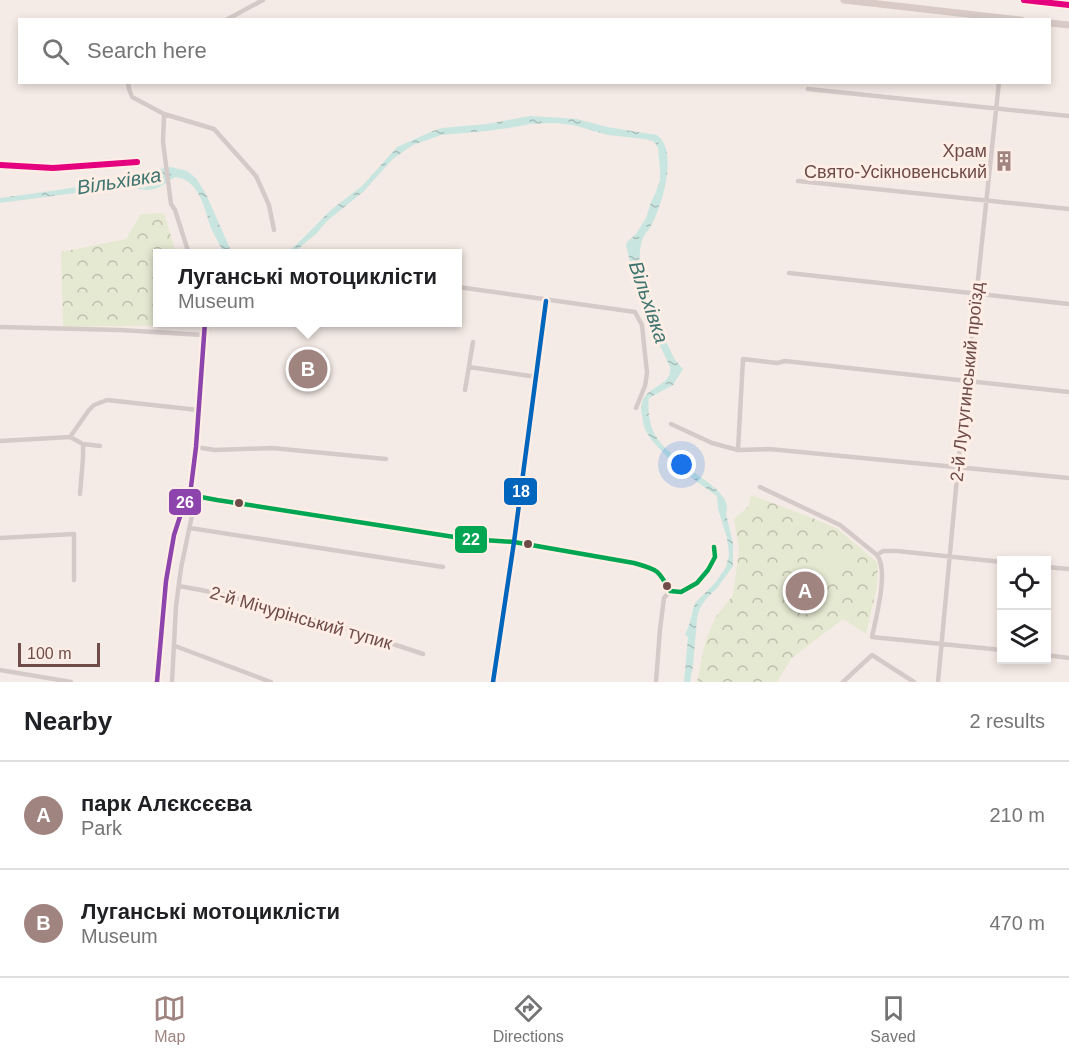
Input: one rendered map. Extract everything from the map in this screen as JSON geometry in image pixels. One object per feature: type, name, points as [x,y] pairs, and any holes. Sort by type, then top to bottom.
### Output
[{"type":"main road","points":[[844,0],[997,18]]},
{"type":"main road","points":[[1051,23],[1069,25]]},
{"type":"street","points":[[230,18],[263,0]]},
{"type":"street","points":[[128,84],[132,98],[164,114],[214,129],[256,176],[269,205],[274,230]]},
{"type":"street","name":"2-й Лутугинський проїзд","points":[[938,682],[958,467],[999,84]]},
{"type":"street","points":[[808,89],[1069,116]]},
{"type":"street","points":[[164,114],[163,142],[171,204],[187,249]]},
{"type":"street","points":[[798,181],[1069,209]]},
{"type":"street","points":[[789,273],[1069,304]]},
{"type":"street","points":[[462,288],[635,312],[642,325],[647,373],[645,386],[636,408]]},
{"type":"street","points":[[493,682],[546,301]]},
{"type":"street","points":[[0,327],[203,335]]},
{"type":"street","points":[[172,682],[179,586],[190,528],[193,496],[204,327]]},
{"type":"street","points":[[465,390],[473,342]]},
{"type":"street","points":[[738,450],[743,359],[777,363],[785,361],[1069,392]]},
{"type":"street","points":[[469,367],[537,377]]},
{"type":"street","points":[[70,437],[94,405],[107,400],[198,410]]},
{"type":"street","points":[[671,424],[712,443],[738,450],[769,449],[1069,478]]},
{"type":"street","points":[[0,441],[70,437],[83,444],[100,446]]},
{"type":"street","points":[[80,494],[83,444]]},
{"type":"street","points":[[196,447],[215,450],[272,448],[386,459]]},
{"type":"street","points":[[760,487],[840,525],[882,561],[882,587],[872,636],[997,650]]},
{"type":"street","points":[[157,682],[170,558],[177,524],[186,498],[193,496],[466,539],[514,542],[634,563],[650,567],[660,573],[670,591]]},
{"type":"street","points":[[190,528],[443,567]]},
{"type":"street","points":[[0,538],[74,534],[74,579]]},
{"type":"street","points":[[670,591],[681,592],[697,583],[715,557],[714,547]]},
{"type":"street","points":[[877,555],[883,551],[997,561]]},
{"type":"street","points":[[1051,567],[1069,569]]},
{"type":"street","name":"2-й Мічурінський тупик","points":[[179,586],[217,592],[330,624],[423,654]]},
{"type":"street","points":[[656,682],[664,598],[670,591]]},
{"type":"street","points":[[175,646],[271,682]]},
{"type":"street","points":[[843,682],[872,655],[914,682]]},
{"type":"street","points":[[1051,655],[1069,657]]},
{"type":"street","points":[[0,670],[71,682]]},
{"type":"green space","points":[[164,213],[175,249],[153,249],[153,326],[63,327],[61,252],[126,239],[141,214]]},
{"type":"green space","points":[[751,495],[838,529],[878,563],[877,587],[866,634],[843,619],[792,658],[777,682],[697,682],[705,643],[715,618],[733,595],[739,550],[734,519],[749,506]]},
{"type":"green space","points":[[832,549],[843,566],[818,578],[809,564]]},
{"type":"water","name":"Вільхівка","points":[[530,116],[577,119],[607,127],[657,135],[664,143],[668,166],[664,193],[655,217],[643,238],[640,265],[660,329],[675,360],[683,369],[673,385],[649,398],[648,408],[655,434],[664,447],[721,494],[727,507],[726,514],[733,543],[733,566],[700,608],[690,682],[684,682],[688,637],[685,635],[695,603],[715,583],[726,567],[729,555],[717,496],[688,475],[666,455],[649,437],[643,424],[641,409],[643,399],[666,380],[670,367],[654,333],[626,246],[646,218],[660,180],[656,144],[644,139],[608,135],[573,125],[556,123],[441,135],[413,145],[393,159],[363,192],[327,221],[316,234],[298,249],[290,249],[332,209],[362,186],[397,147],[442,128],[487,124]]},
{"type":"water","name":"Вільхівка","points":[[171,167],[187,171],[196,178],[206,194],[230,249],[222,249],[196,189],[183,179],[175,177],[147,190],[127,186],[0,203],[0,198],[98,184]]},
{"type":"transit line","points":[[1024,0],[1069,5]]},
{"type":"transit line","points":[[0,165],[53,168],[137,162]]},
{"type":"transit line","name":"18","points":[[493,682],[546,301]]},
{"type":"transit line","name":"26","points":[[157,682],[166,581],[174,535],[186,498],[190,495],[196,447],[205,327]]},
{"type":"transit line","name":"22","points":[[190,495],[467,539],[514,542],[634,563],[656,571],[670,591],[681,592],[697,583],[715,557],[714,547]]},
{"type":"place","name":"Храм Свято-Усікновенський","points":[[1004,161]]},
{"type":"place","name":"Луганські мотоциклісти","points":[[308,369]]},
{"type":"place","name":"парк Алєксєєва","points":[[805,591]]}]
